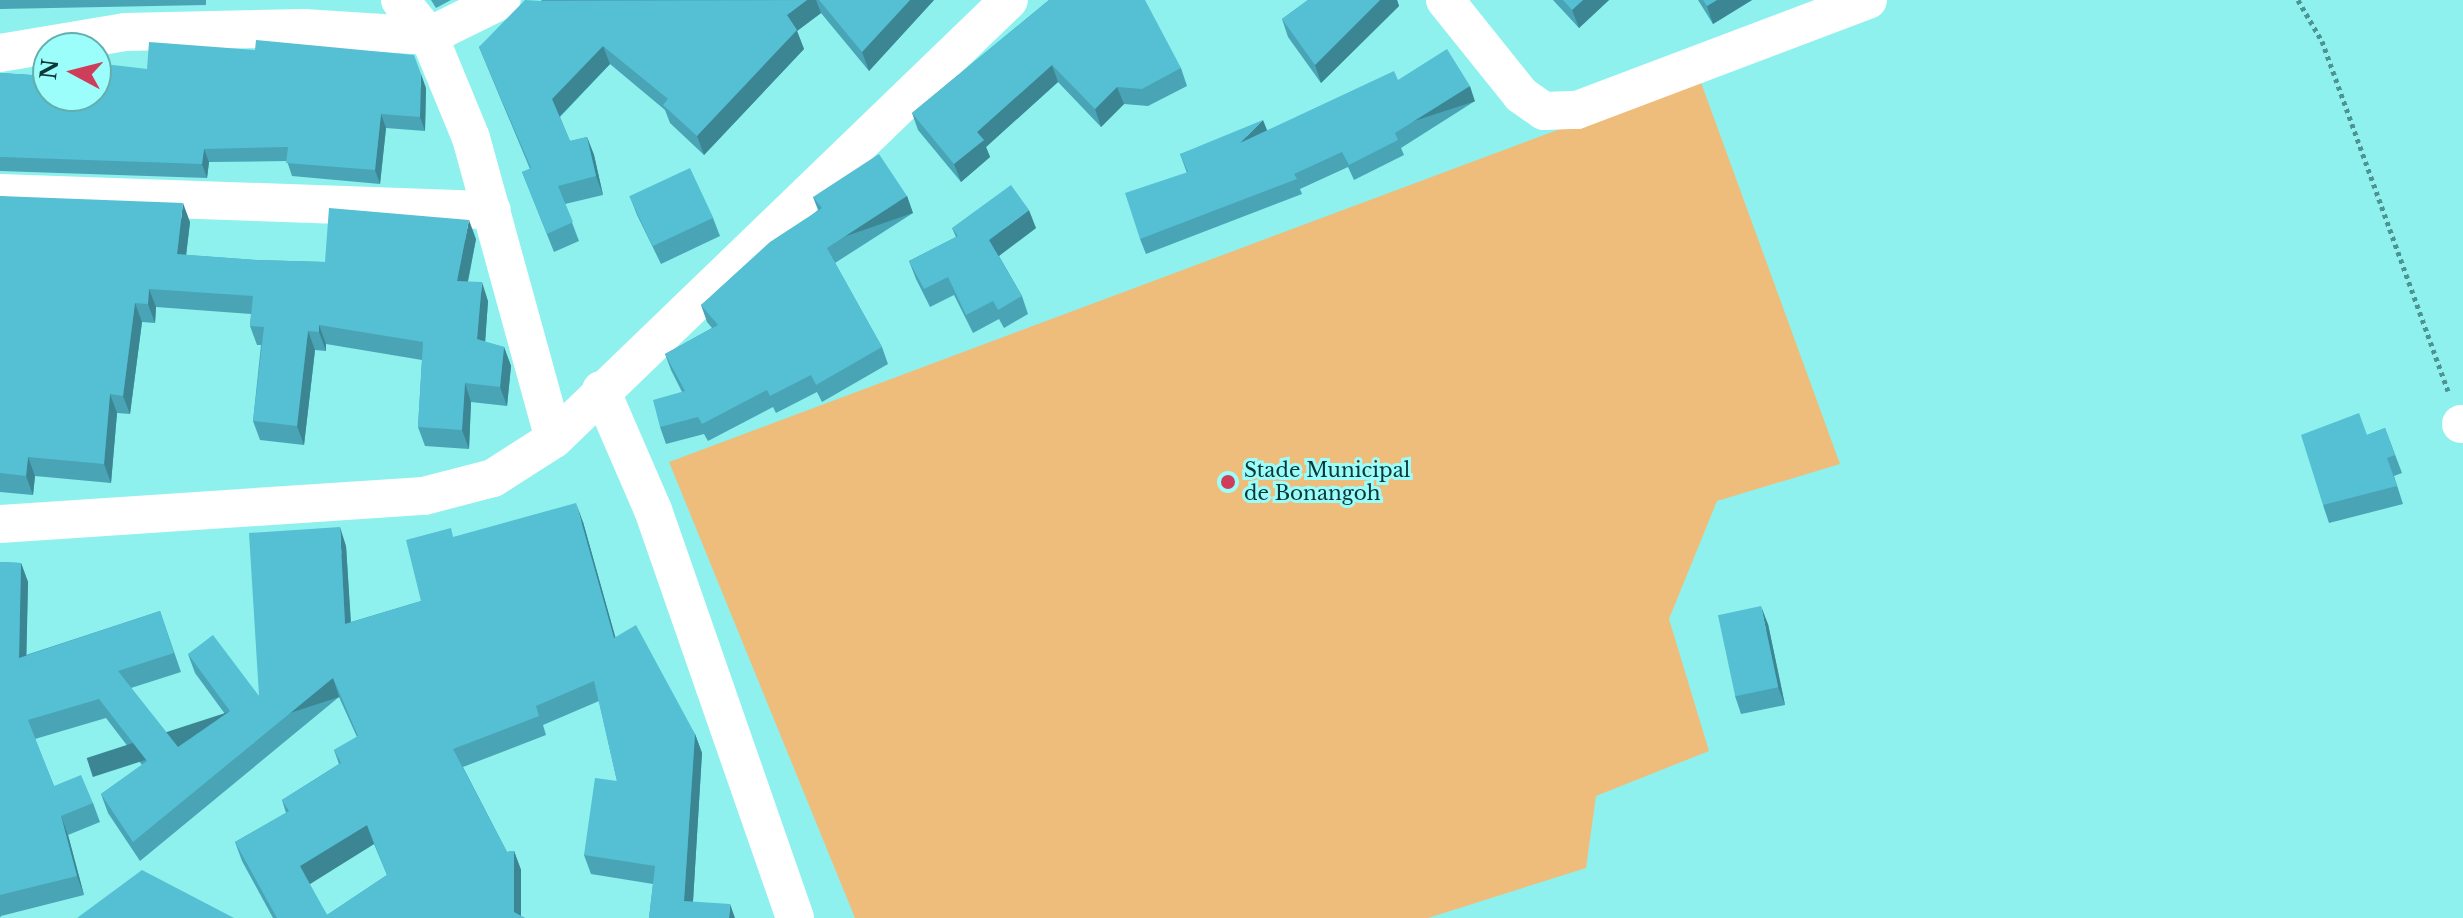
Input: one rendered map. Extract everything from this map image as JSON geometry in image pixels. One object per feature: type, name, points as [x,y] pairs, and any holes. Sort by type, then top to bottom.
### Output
[{"type":"street","points":[[400,0],[429,36],[492,210],[554,439]]},
{"type":"street","points":[[0,53],[125,32],[304,28],[429,36],[502,0]]},
{"type":"street","points":[[0,524],[424,496],[493,478],[554,439],[601,390],[1009,0]]},
{"type":"street","points":[[1445,0],[1521,95],[1544,111],[1577,110],[1868,0]]},
{"type":"street","points":[[0,193],[492,210]]},
{"type":"street","points":[[601,390],[653,510],[795,918]]},
{"type":"path","points":[[2298,0],[2322,41],[2462,424]]},
{"type":"shaded area","name":"Stade Municipal de Bonangoh","points":[[1699,77],[1840,464],[1717,501],[1669,619],[1709,751],[1596,796],[1586,868],[1428,918],[855,918],[669,462]]},
{"type":"building","points":[[525,0],[807,0],[787,15],[797,30],[697,136],[663,105],[668,99],[603,46],[552,99],[570,141],[587,137],[596,176],[558,186],[573,222],[547,234],[522,172],[531,168],[479,47]]},
{"type":"building","points":[[819,0],[910,0],[862,52]]},
{"type":"building","points":[[1049,0],[1145,0],[1181,68],[1142,89],[1117,87],[1095,109],[1052,65],[977,132],[984,140],[954,164],[912,113]]},
{"type":"building","points":[[1308,0],[1380,0],[1315,65],[1282,19]]},
{"type":"building","points":[[1563,0],[1583,0],[1572,10]]},
{"type":"building","points":[[1703,0],[1717,0],[1707,6]]},
{"type":"building","points":[[256,40],[414,55],[421,74],[420,117],[381,114],[375,170],[286,163],[288,147],[204,149],[202,164],[0,157],[0,73],[32,75],[32,112],[112,112],[112,65],[147,69],[149,42],[255,50]]},
{"type":"building","points":[[1447,49],[1470,86],[1395,133],[1398,140],[1349,165],[1342,152],[1294,174],[1297,179],[1140,239],[1125,193],[1188,172],[1180,154],[1263,120],[1240,143],[1394,71],[1398,80]]},
{"type":"building","points":[[879,154],[907,196],[827,248],[882,347],[816,385],[811,375],[770,396],[767,390],[702,424],[698,417],[660,427],[653,400],[685,391],[665,354],[718,325],[701,305],[770,242],[822,208],[813,197]]},
{"type":"building","points":[[690,168],[713,218],[653,246],[629,196]]},
{"type":"building","points":[[1011,185],[1029,210],[989,240],[1022,296],[998,310],[993,301],[966,315],[948,277],[924,289],[909,261],[958,236],[952,228]]},
{"type":"building","points":[[0,196],[183,203],[177,254],[256,260],[325,262],[329,208],[469,220],[457,281],[482,282],[477,339],[504,347],[500,387],[465,383],[462,430],[418,427],[423,342],[319,325],[319,332],[308,331],[297,426],[253,421],[264,327],[250,326],[253,296],[149,289],[148,304],[135,303],[123,396],[110,394],[104,464],[28,457],[26,476],[0,473]]},
{"type":"building","points":[[2359,413],[2367,435],[2385,428],[2395,455],[2387,458],[2397,486],[2323,505],[2301,435]]},
{"type":"building","points":[[576,503],[614,638],[636,625],[695,734],[684,901],[730,904],[729,918],[649,918],[655,866],[584,855],[595,778],[617,781],[594,681],[536,706],[539,716],[453,749],[507,852],[514,851],[514,912],[525,918],[277,918],[235,842],[289,811],[282,800],[341,763],[334,750],[358,736],[333,678],[133,842],[101,794],[147,761],[99,699],[28,720],[54,786],[81,775],[93,803],[61,816],[77,876],[0,895],[0,562],[21,563],[19,658],[160,611],[174,653],[118,671],[178,747],[230,711],[188,654],[213,635],[259,696],[249,533],[340,527],[345,624],[421,601],[406,540],[451,528],[453,537]],"holes":[[[367,825],[387,875],[327,915],[300,866]]]},
{"type":"building","points":[[1761,606],[1778,687],[1735,696],[1718,615]]},
{"type":"building","points":[[142,870],[234,918],[77,918]]},
{"type":"place","name":"Stade Municipal de Bonangoh","points":[[1228,482]]}]
